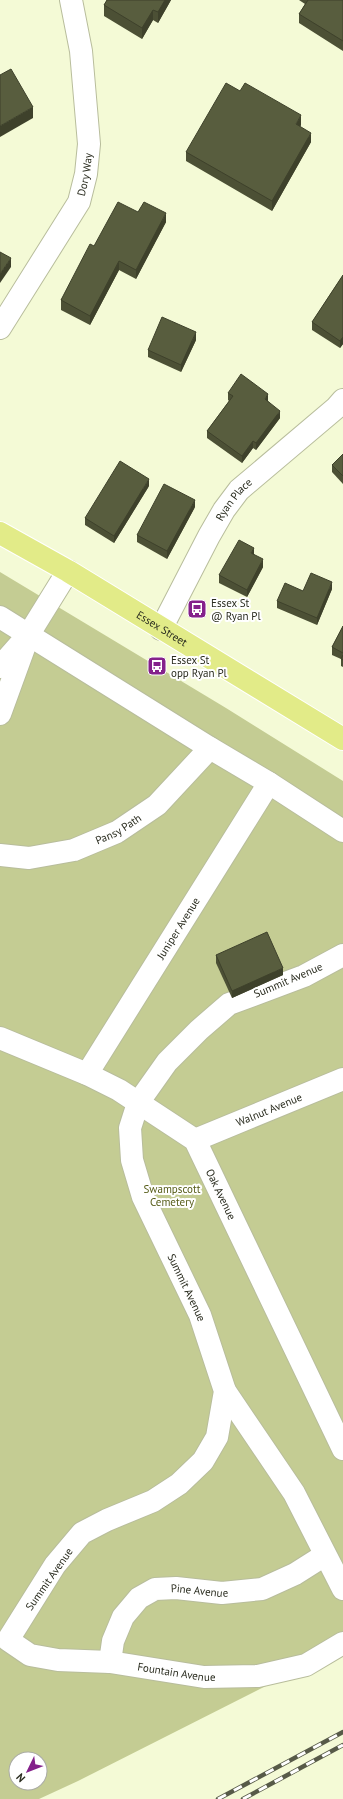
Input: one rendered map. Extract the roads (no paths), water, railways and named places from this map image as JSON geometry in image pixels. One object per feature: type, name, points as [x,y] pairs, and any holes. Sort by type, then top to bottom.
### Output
[{"type":"main road","name":"Essex Street","points":[[0,533],[68,571],[343,739]]},
{"type":"street","name":"Dory Way","points":[[0,328],[78,202],[86,174],[89,144],[80,50],[71,0]]},
{"type":"street","name":"Ryan Place","points":[[161,629],[209,536],[224,510],[239,490],[336,408],[343,400]]},
{"type":"street","points":[[0,667],[29,634],[68,571]]},
{"type":"street","points":[[0,617],[269,783],[343,831]]},
{"type":"street","points":[[0,714],[29,634]]},
{"type":"street","name":"Pansy Path","points":[[0,855],[29,858],[74,850],[117,832],[157,805],[210,748]]},
{"type":"street","name":"Juniper Avenue","points":[[87,1074],[269,783]]},
{"type":"street","name":"Summit Avenue","points":[[8,1640],[56,1565],[82,1533],[107,1520],[153,1501],[179,1484],[203,1461],[217,1437],[224,1391],[200,1315],[143,1197],[132,1160],[130,1128],[138,1103],[167,1062],[199,1030],[230,1004],[304,976],[343,955]]},
{"type":"street","points":[[0,1038],[87,1074],[119,1090],[196,1140]]},
{"type":"street","name":"Walnut Avenue","points":[[196,1140],[343,1079]]},
{"type":"street","name":"Oak Avenue","points":[[196,1140],[343,1449]]},
{"type":"street","points":[[224,1391],[294,1493],[343,1589]]},
{"type":"street","name":"Pine Avenue","points":[[110,1662],[113,1641],[123,1618],[139,1598],[154,1589],[176,1588],[222,1594],[262,1589],[295,1574],[325,1554]]},
{"type":"street","name":"Fountain Avenue","points":[[8,1640],[30,1656],[58,1660],[110,1662],[204,1677],[258,1676],[306,1665],[343,1643]]},
{"type":"railway","points":[[218,1799],[343,1732]]},
{"type":"railway","points":[[243,1799],[343,1745]]},
{"type":"place","name":"Essex St @ Ryan Pl","points":[[197,609]]},
{"type":"place","name":"Essex St opp Ryan Pl","points":[[157,666]]},
{"type":"park label","name":"Swampscott Cemetery","points":[[172,1195]]}]
